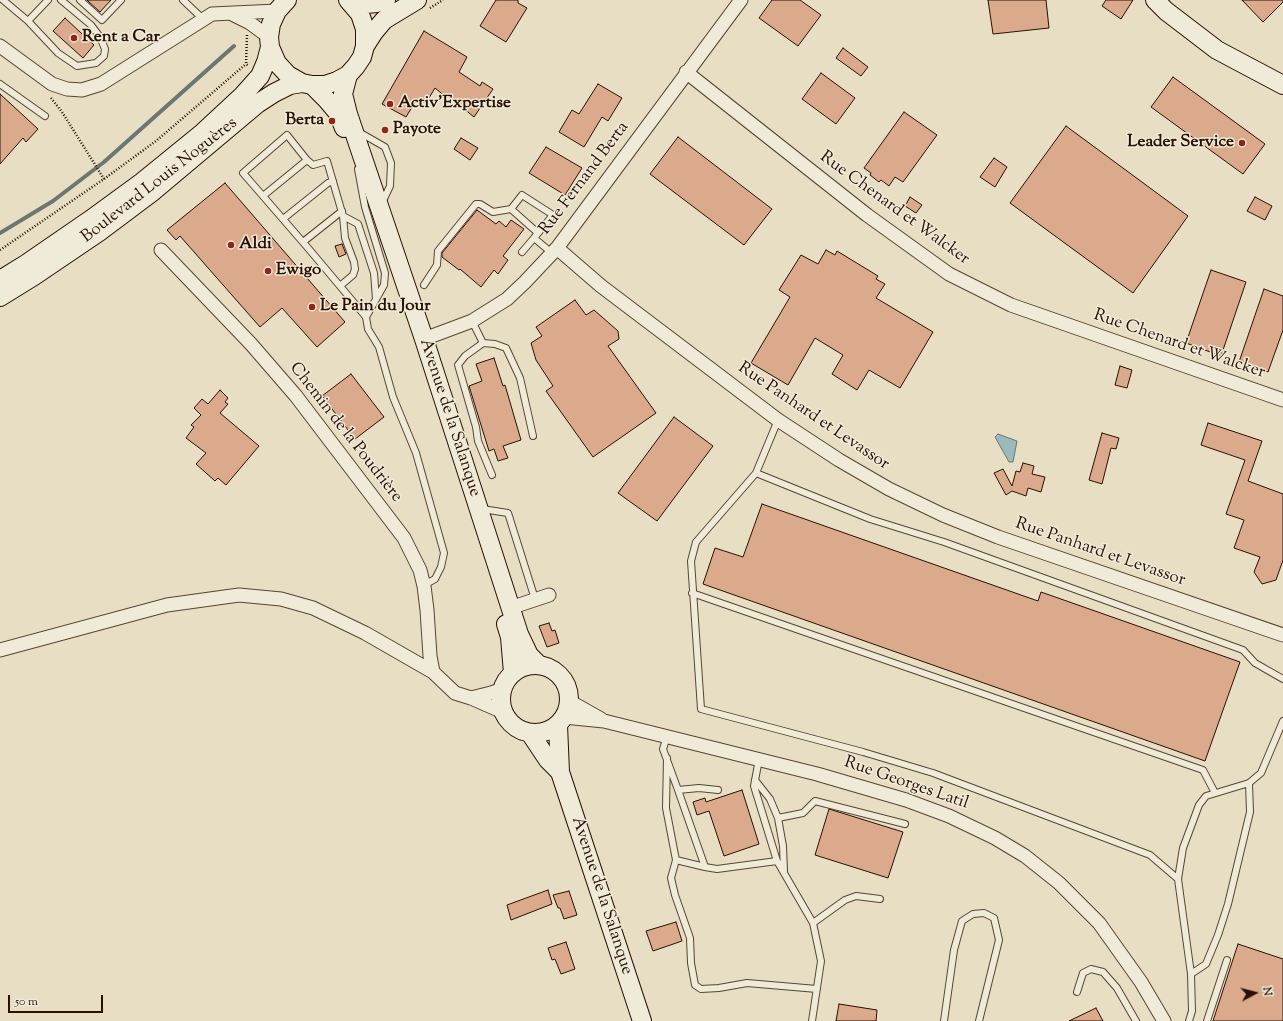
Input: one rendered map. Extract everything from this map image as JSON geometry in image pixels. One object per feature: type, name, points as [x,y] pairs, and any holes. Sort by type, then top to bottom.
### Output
[{"type":"main road","points":[[349,1],[366,4],[386,0]]},
{"type":"main road","points":[[365,46],[384,20],[417,0]]},
{"type":"main road","points":[[1155,0],[1166,11],[1217,50],[1283,85]]},
{"type":"main road","points":[[348,75],[362,57],[365,46],[364,24],[360,14],[349,1]]},
{"type":"main road","name":"Boulevard Louis Noguères","points":[[0,280],[96,216],[142,182],[200,134],[243,95],[260,76],[266,62],[270,42],[271,24],[282,6]]},
{"type":"main road","name":"Avenue de la Salanque","points":[[270,42],[277,63],[284,71],[288,75],[307,84],[327,100],[338,113],[426,374],[510,637],[513,672]]},
{"type":"main road","name":"Boulevard Louis Noguères","points":[[0,297],[34,276],[151,193],[257,104],[274,93],[290,85],[325,85],[348,75]]},
{"type":"main road","name":"Avenue de la Salanque","points":[[348,75],[343,94],[353,129],[424,340],[518,634],[529,655],[539,665]]},
{"type":"main road","points":[[560,772],[564,714],[568,691],[561,678],[549,668],[539,665],[530,665],[513,672],[506,680],[502,689],[500,701],[503,712],[507,720],[521,731],[540,733],[550,730],[564,714]]},
{"type":"main road","points":[[530,733],[548,760],[560,772]]},
{"type":"main road","name":"Avenue de la Salanque","points":[[560,772],[642,1021]]},
{"type":"street","name":"Rue Fernand Berta","points":[[424,340],[472,321],[508,299],[554,251],[740,0]]},
{"type":"street","points":[[0,46],[52,84],[67,89],[82,90],[101,84],[212,14],[282,6]]},
{"type":"street","points":[[230,13],[250,23],[270,42]]},
{"type":"street","name":"Rue Chenard et Walcker","points":[[686,72],[867,215],[949,274],[1011,306],[1283,400]]},
{"type":"street","name":"Chemin de la Poudrière","points":[[161,250],[251,344],[296,396],[404,538],[420,570],[424,586],[430,656],[433,672]]},
{"type":"street","name":"Rue Panhard et Levassor","points":[[554,251],[778,420],[839,460],[889,489],[943,515],[998,537],[1283,635]]},
{"type":"street","points":[[0,650],[167,605],[240,595],[281,598],[313,608],[365,633],[433,672],[455,693],[471,698],[503,712]]},
{"type":"street","points":[[510,608],[549,595]]},
{"type":"street","points":[[471,698],[502,689]]},
{"type":"street","name":"Rue Georges Latil","points":[[564,714],[604,721],[818,774],[913,802],[949,816],[995,838],[1025,856],[1059,883],[1099,923],[1142,982],[1164,1021]]},
{"type":"lane","points":[[3,0],[28,21],[58,53],[77,66],[96,63],[104,56],[105,49],[100,37],[91,25],[61,0]]},
{"type":"lane","points":[[28,21],[48,0]]},
{"type":"lane","points":[[80,0],[102,20],[121,0]]},
{"type":"lane","points":[[183,0],[203,19]]},
{"type":"lane","points":[[0,84],[45,116]]},
{"type":"lane","points":[[353,129],[384,147],[391,163],[390,186],[380,208]]},
{"type":"lane","points":[[340,286],[353,275],[355,269],[345,238],[342,213],[327,161],[313,165],[307,160],[287,135],[243,173],[366,317],[368,329],[379,347],[393,397],[416,453],[444,553],[441,567],[435,579],[424,586]]},
{"type":"lane","points":[[263,196],[307,160]]},
{"type":"lane","points":[[358,169],[364,207],[385,273],[384,285],[366,317]]},
{"type":"lane","points":[[283,219],[328,183],[333,181]]},
{"type":"lane","points":[[424,285],[437,265],[438,251],[476,204],[480,204],[493,212],[511,209],[522,195],[553,215],[522,252]]},
{"type":"lane","points":[[511,209],[536,236],[554,251]]},
{"type":"lane","points":[[342,213],[358,224],[374,273],[376,299]]},
{"type":"lane","points":[[303,242],[342,213]]},
{"type":"lane","points":[[472,321],[483,343]]},
{"type":"lane","points":[[492,475],[478,441],[476,427],[458,365],[465,356],[483,343],[494,344],[506,348],[520,378],[533,436]]},
{"type":"lane","points":[[778,420],[756,473],[696,542],[691,561],[701,709],[863,752],[933,773],[1150,855],[1178,879]]},
{"type":"lane","points":[[756,473],[870,519],[944,542],[1243,650],[1255,663],[1283,679]]},
{"type":"lane","points":[[478,508],[508,513],[536,599]]},
{"type":"lane","points":[[692,593],[1203,770],[1215,793]]},
{"type":"lane","points":[[1189,1021],[1192,1011],[1191,974],[1178,879],[1183,848],[1199,805],[1206,796],[1249,783],[1261,773],[1283,722]]},
{"type":"lane","points":[[666,736],[663,749],[705,867]]},
{"type":"lane","points":[[667,758],[666,808],[676,860],[671,878],[675,895],[690,938],[691,963],[695,985],[701,989],[719,988],[747,983],[817,989]]},
{"type":"lane","points":[[758,759],[754,786],[777,861],[813,923],[821,961],[812,1021]]},
{"type":"lane","points":[[754,780],[770,800],[778,818],[783,846],[784,874]]},
{"type":"lane","points":[[1191,974],[1206,964],[1218,935],[1228,904],[1250,812],[1249,783]]},
{"type":"lane","points":[[678,790],[700,788],[718,790]]},
{"type":"lane","points":[[778,818],[803,813],[816,801],[905,824]]},
{"type":"lane","points":[[676,860],[717,869],[777,861]]},
{"type":"lane","points":[[813,923],[845,900],[856,896],[880,899]]},
{"type":"lane","points":[[944,1021],[954,950],[962,921],[973,914],[984,913],[994,918],[999,940],[979,1021]]},
{"type":"lane","points":[[1207,1021],[1227,960]]},
{"type":"lane","points":[[1077,992],[1083,973],[1091,969],[1103,972],[1116,988],[1136,1021]]},
{"type":"path","points":[[0,250],[104,179],[156,141],[246,64]]},
{"type":"path","points":[[46,94],[62,112],[104,179]]},
{"type":"water","points":[[998,434],[1017,441],[1013,462],[1009,462],[995,437]]},
{"type":"building","points":[[87,0],[111,0],[100,12]]},
{"type":"building","points":[[496,0],[518,0],[518,3],[527,8],[506,42],[480,26]]},
{"type":"building","points":[[772,0],[800,0],[821,15],[798,46],[759,18]]},
{"type":"building","points":[[988,0],[1046,0],[1049,28],[993,34]]},
{"type":"building","points":[[1106,0],[1133,0],[1121,19],[1102,6]]},
{"type":"building","points":[[1242,0],[1283,0],[1283,2],[1263,22]]},
{"type":"building","name":"Rent a Car","points":[[65,18],[94,45],[83,58],[53,31]]},
{"type":"building","points":[[424,31],[467,57],[459,72],[480,86],[482,82],[493,89],[474,117],[448,96],[447,98],[435,88],[426,103],[417,99],[406,117],[382,104]]},
{"type":"building","points":[[843,48],[868,67],[861,76],[836,58]]},
{"type":"building","points":[[821,73],[855,98],[836,124],[802,99]]},
{"type":"building","points":[[1173,77],[1265,144],[1243,174],[1151,107]]},
{"type":"building","points":[[598,84],[622,98],[608,121],[602,117],[584,147],[559,132],[572,110],[579,114]]},
{"type":"building","points":[[0,94],[38,129],[26,142],[23,138],[0,164]]},
{"type":"building","points":[[904,112],[937,135],[903,182],[895,177],[889,186],[881,180],[879,182],[864,168]]},
{"type":"building","points":[[1066,126],[1188,216],[1133,293],[1010,203]]},
{"type":"building","points":[[678,137],[772,209],[744,245],[650,174]]},
{"type":"building","points":[[461,138],[478,148],[470,160],[454,149]]},
{"type":"building","points":[[546,147],[582,168],[565,195],[529,173]]},
{"type":"building","points":[[994,158],[1007,167],[995,187],[980,177]]},
{"type":"building","points":[[225,183],[345,322],[317,347],[282,308],[260,327],[180,236],[176,240],[167,230]]},
{"type":"building","points":[[910,197],[922,205],[916,213],[905,206]]},
{"type":"building","points":[[1255,197],[1272,206],[1265,220],[1247,211]]},
{"type":"building","points":[[477,210],[496,224],[499,221],[506,227],[511,220],[524,229],[503,256],[508,260],[498,274],[494,270],[481,287],[460,269],[459,270],[442,257],[442,253]]},
{"type":"building","points":[[342,244],[346,254],[339,257],[335,246]]},
{"type":"building","points":[[826,250],[835,255],[837,251],[878,276],[876,279],[885,284],[876,298],[933,332],[900,388],[869,370],[857,390],[832,374],[843,355],[815,338],[788,385],[751,363],[790,297],[779,290],[801,255],[818,264]]},
{"type":"building","points":[[1211,270],[1246,282],[1221,356],[1186,343]]},
{"type":"building","points":[[1264,289],[1283,296],[1283,330],[1268,372],[1239,362]]},
{"type":"building","points":[[575,300],[586,315],[594,310],[618,331],[619,339],[608,346],[656,413],[593,457],[546,391],[553,386],[536,360],[531,343],[542,336],[536,327]]},
{"type":"building","points":[[494,358],[503,386],[505,385],[521,440],[503,446],[508,458],[498,461],[494,449],[489,451],[469,386],[482,381],[476,364]]},
{"type":"building","points":[[1120,366],[1132,370],[1127,388],[1115,385]]},
{"type":"building","points":[[351,374],[384,417],[355,439],[322,396]]},
{"type":"building","points":[[220,390],[228,398],[225,402],[228,404],[220,413],[259,446],[226,485],[218,478],[215,481],[196,464],[206,453],[186,438],[194,427],[191,425],[201,415],[194,408],[202,399],[208,404]]},
{"type":"building","points":[[674,417],[713,446],[657,521],[618,493]]},
{"type":"building","points":[[1208,423],[1262,441],[1248,481],[1283,494],[1283,560],[1276,580],[1262,584],[1254,572],[1260,557],[1234,548],[1244,520],[1226,514],[1245,460],[1201,445]]},
{"type":"building","points":[[1102,433],[1119,438],[1116,449],[1111,448],[1102,484],[1089,480]]},
{"type":"building","points":[[1023,463],[1034,466],[1032,474],[1045,477],[1041,492],[1028,488],[1026,496],[1012,491],[1006,495],[994,473],[1003,469],[1012,486],[1016,471],[1020,472]]},
{"type":"building","points":[[762,504],[1038,601],[1041,592],[1240,662],[1205,761],[703,584],[715,548],[743,557]]},
{"type":"building","points":[[549,623],[552,631],[555,630],[559,643],[547,647],[539,626]]},
{"type":"building","points":[[742,790],[759,844],[724,856],[709,811],[697,815],[693,802],[705,798],[706,802]]},
{"type":"building","points":[[829,809],[903,832],[888,878],[815,855]]},
{"type":"building","points":[[548,890],[552,904],[511,920],[507,905]]},
{"type":"building","points":[[569,891],[577,915],[564,919],[553,895]]},
{"type":"building","points":[[676,922],[682,941],[653,951],[646,931]]},
{"type":"building","points":[[566,942],[575,969],[561,974],[555,959],[552,960],[548,948]]},
{"type":"building","points":[[1238,944],[1283,959],[1283,1021],[1213,1021]]},
{"type":"building","points":[[839,1004],[877,1010],[876,1021],[836,1021]]},
{"type":"building","points":[[1096,1008],[1103,1021],[1069,1021]]},
{"type":"waterway","points":[[0,233],[53,201],[104,162],[234,46]]},
{"type":"place","name":"Rent a Car","points":[[74,38]]},
{"type":"place","name":"Activ'Expertise","points":[[390,104]]},
{"type":"place","name":"Berta","points":[[332,121]]},
{"type":"place","name":"Payote","points":[[385,130]]},
{"type":"place","name":"Leader Service","points":[[1242,143]]},
{"type":"place","name":"Aldi","points":[[231,245]]},
{"type":"place","name":"Ewigo","points":[[268,271]]},
{"type":"place","name":"Le Pain du Jour","points":[[312,307]]}]
